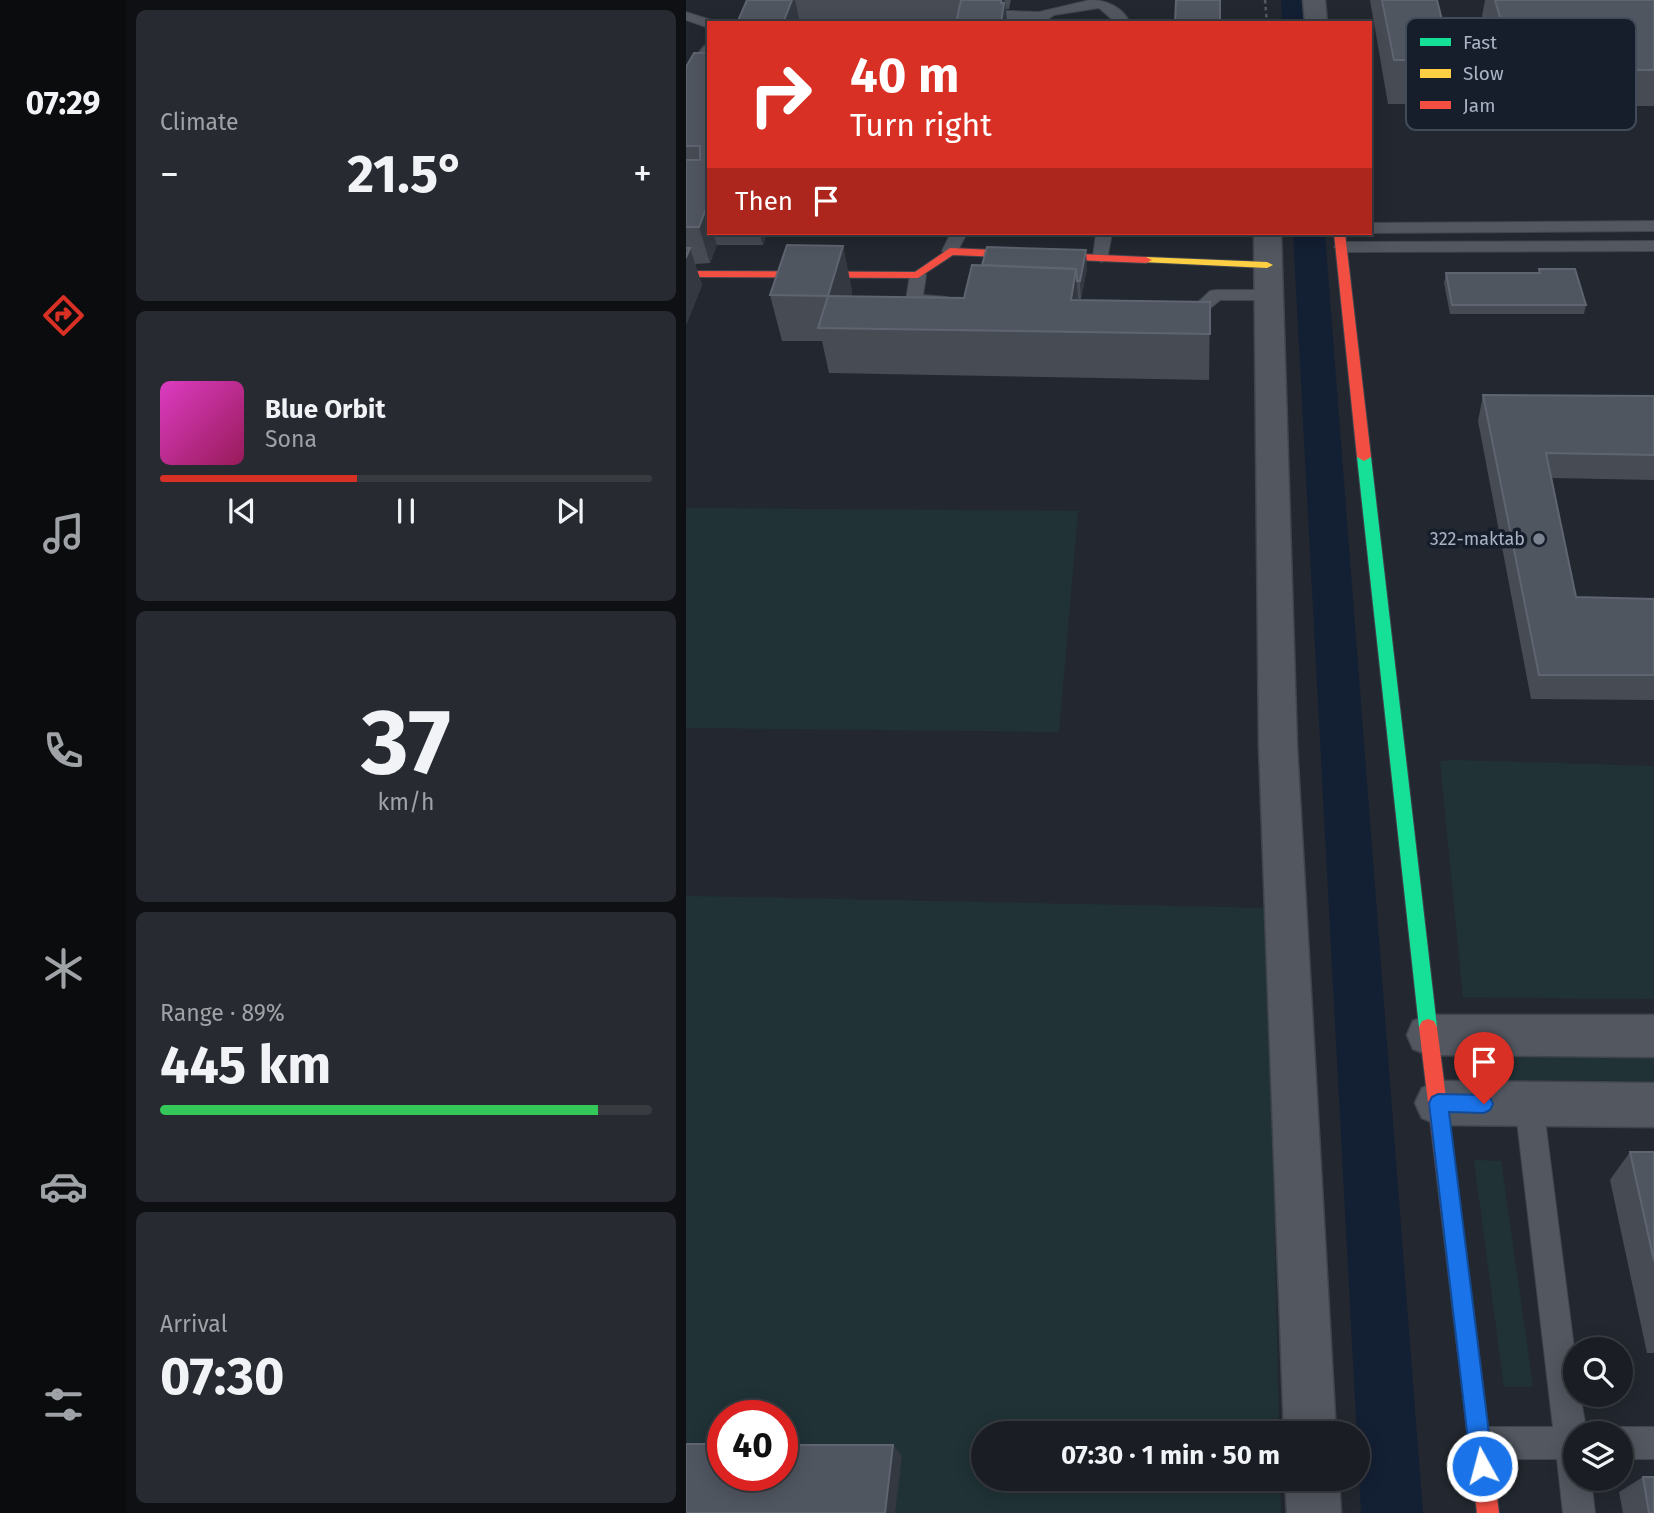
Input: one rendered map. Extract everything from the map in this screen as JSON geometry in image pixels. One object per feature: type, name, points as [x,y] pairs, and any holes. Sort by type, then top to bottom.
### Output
[{"type":"street","points":[[1314,0],[1316,21]]},
{"type":"street","points":[[1341,240],[1430,1035],[1488,1513]]},
{"type":"street","points":[[686,274],[918,275],[950,251],[1267,264],[1279,746],[1309,1421]]},
{"type":"street","points":[[1430,1035],[1654,1036]]},
{"type":"street","points":[[1438,1103],[1654,1105]]},
{"type":"street","points":[[1313,1491],[1314,1513]]},
{"type":"lane","points":[[963,14],[1038,19],[1050,10],[1094,7],[1099,1],[1122,21]]},
{"type":"lane","points":[[686,16],[707,23]]},
{"type":"lane","points":[[686,104],[707,52]]},
{"type":"lane","points":[[1372,228],[1654,226]]},
{"type":"lane","points":[[950,251],[958,235]]},
{"type":"lane","points":[[1101,257],[1104,235]]},
{"type":"lane","points":[[1341,240],[1654,246]]},
{"type":"lane","points":[[1157,309],[1198,311],[1216,295],[1267,264]]},
{"type":"lane","points":[[918,275],[914,300],[954,302]]},
{"type":"lane","points":[[1529,1104],[1570,1421]]},
{"type":"lane","points":[[1479,1443],[1563,1443]]},
{"type":"lane","points":[[1633,1443],[1654,1443]]},
{"type":"lane","points":[[1578,1491],[1580,1513]]},
{"type":"path","points":[[1265,0],[1267,21]]},
{"type":"shaded area","points":[[686,508],[1078,511],[1059,732],[686,728]]},
{"type":"shaded area","points":[[1440,761],[1654,766],[1654,999],[1463,997]]},
{"type":"shaded area","points":[[686,896],[1268,908],[1279,1421],[971,1421],[971,1491],[1280,1491],[1281,1513],[686,1513]]},
{"type":"shaded area","points":[[1479,1054],[1654,1056],[1654,1081],[1482,1080]]},
{"type":"shaded area","points":[[1474,1160],[1501,1161],[1533,1387],[1504,1387]]},
{"type":"building","points":[[747,0],[792,0],[784,21],[738,21]]},
{"type":"building","points":[[961,0],[1001,0],[1001,3],[1004,3],[1001,21],[956,21]]},
{"type":"building","points":[[1176,0],[1220,0],[1220,21],[1175,21]]},
{"type":"building","points":[[1382,0],[1437,0],[1442,18],[1406,18],[1406,60],[1394,60]]},
{"type":"building","points":[[1495,0],[1654,0],[1654,70],[1636,70],[1636,18],[1500,18]]},
{"type":"building","points":[[694,53],[707,53],[707,209],[699,227],[686,227],[686,160],[700,160],[700,146],[686,146],[686,67]]},
{"type":"building","points":[[787,245],[843,246],[828,296],[770,295]]},
{"type":"building","points":[[987,247],[1086,250],[1080,281],[1077,281],[1076,269],[982,265]]},
{"type":"building","points":[[972,265],[1076,269],[1071,300],[1210,302],[1210,334],[818,328],[828,296],[964,298]]},
{"type":"building","points":[[1539,269],[1575,269],[1586,305],[1452,305],[1446,273],[1540,273]]},
{"type":"building","points":[[1483,395],[1654,396],[1654,455],[1546,453],[1576,597],[1654,599],[1654,675],[1539,675]]},
{"type":"building","points":[[1630,1152],[1654,1152],[1654,1261]]},
{"type":"building","points":[[686,1444],[707,1444],[707,1491],[798,1491],[798,1445],[893,1445],[885,1513],[686,1513]]},
{"type":"building","points":[[1643,1477],[1654,1477],[1654,1513],[1649,1513]]},
{"type":"waterway","points":[[1294,0],[1295,21]]},
{"type":"waterway","points":[[1309,235],[1392,1513]]},
{"type":"traffic: fast","points":[[1364,457],[1428,1027]]},
{"type":"traffic: slow","points":[[1146,260],[1267,265]]},
{"type":"traffic: jam","points":[[1339,235],[1364,457]]},
{"type":"traffic: jam","points":[[686,274],[918,275],[950,251],[1146,260]]},
{"type":"traffic: jam","points":[[1428,1027],[1488,1513]]},
{"type":"place","name":"322-maktab","points":[[1539,539]]},
{"type":"route","points":[[1482,1466],[1438,1103],[1484,1104]]}]
